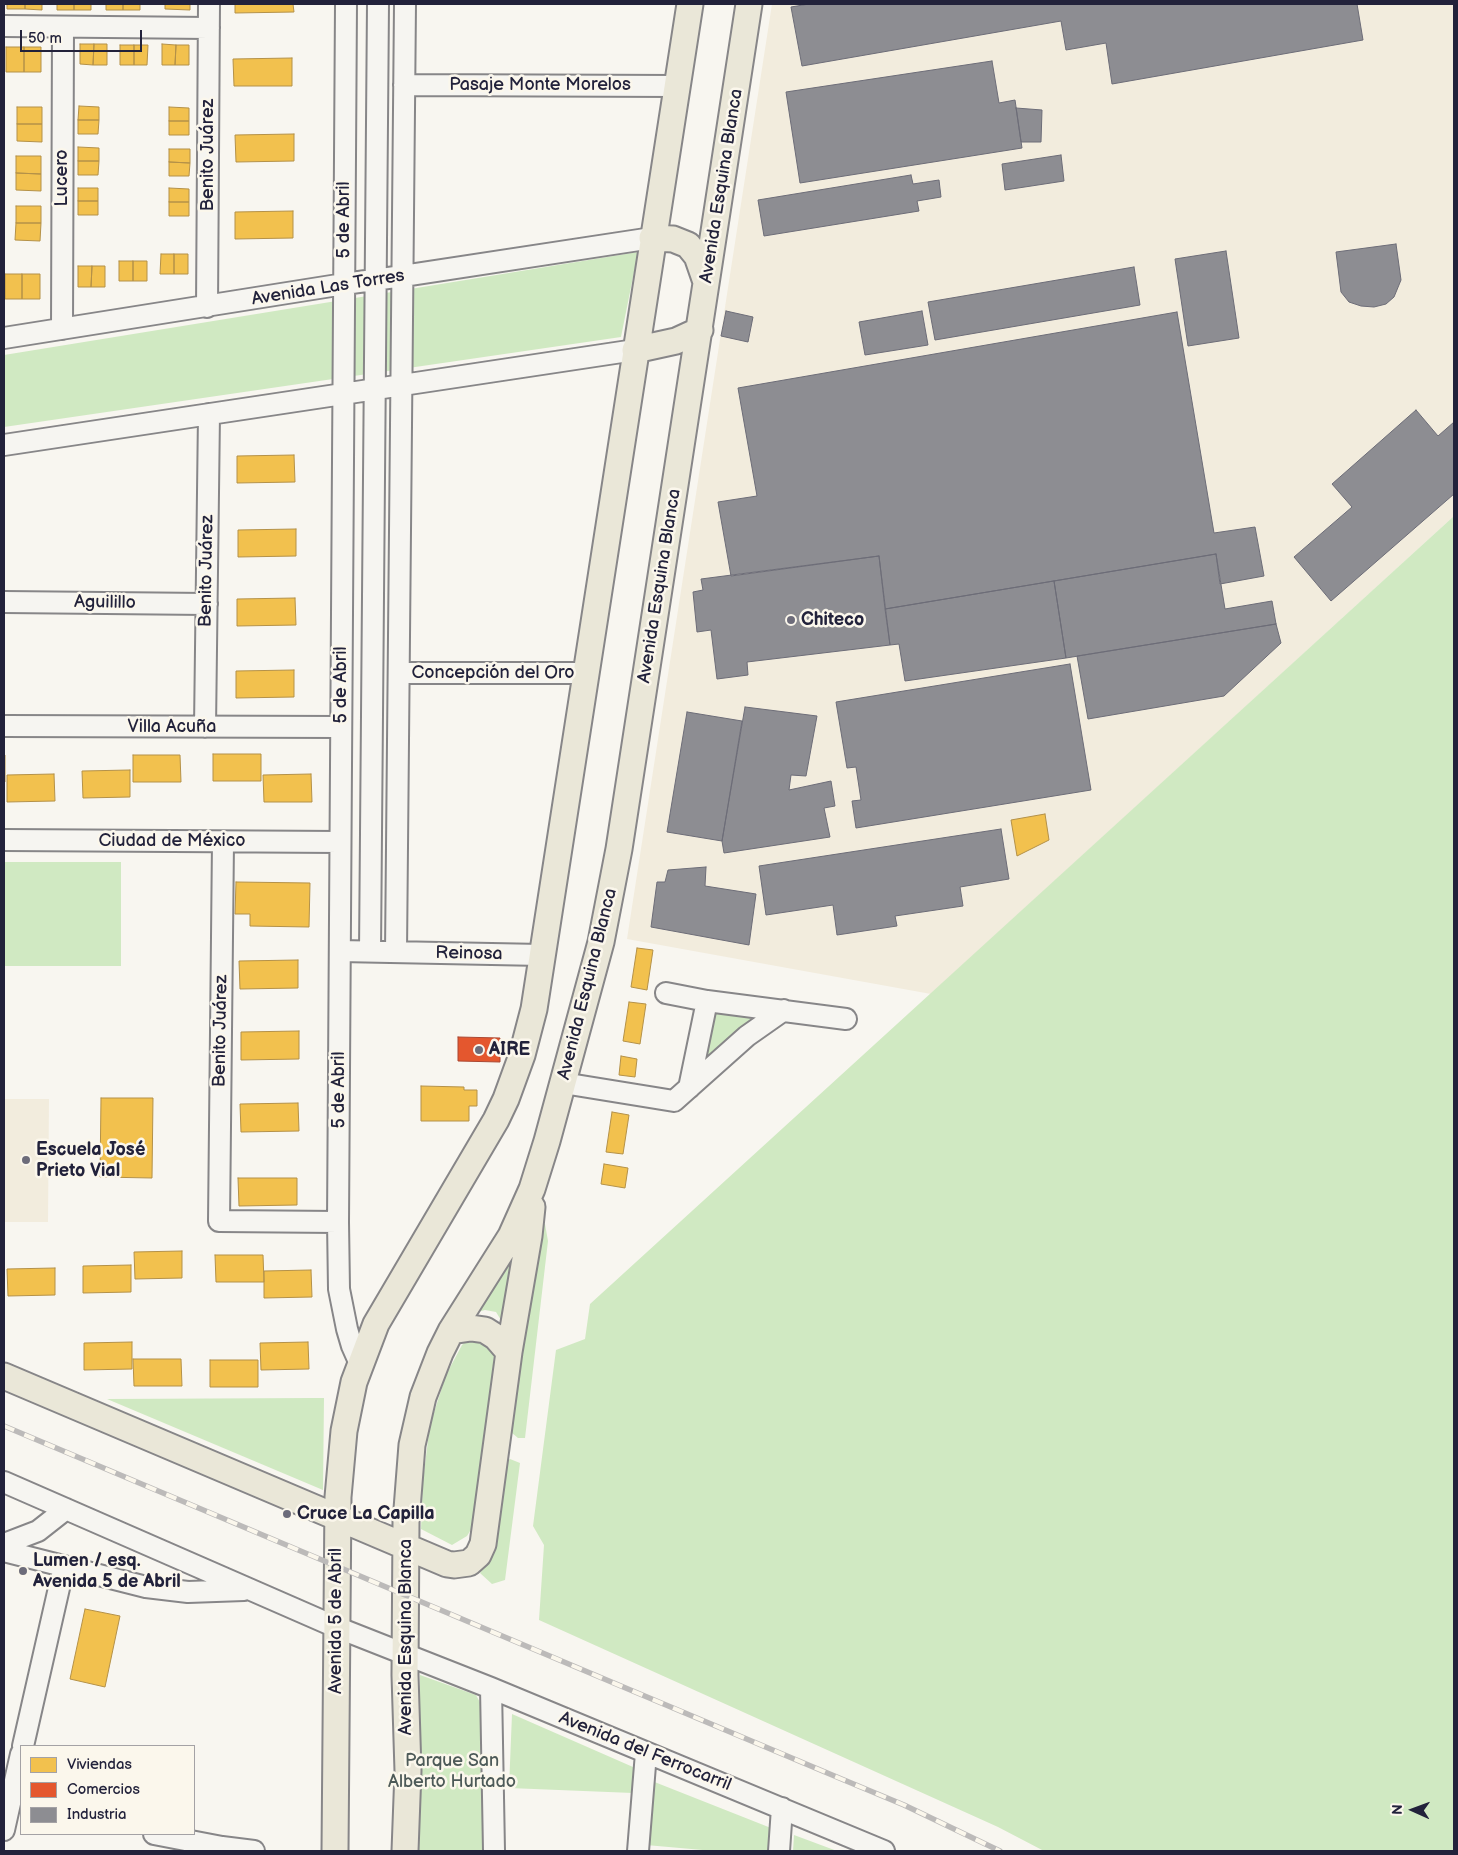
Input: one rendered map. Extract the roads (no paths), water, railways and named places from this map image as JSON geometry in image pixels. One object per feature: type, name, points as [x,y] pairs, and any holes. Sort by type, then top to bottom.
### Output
[{"type":"main road","points":[[360,1364],[386,1305],[473,1162],[506,1099],[522,1055],[534,1009],[587,673],[652,238],[690,4]]},
{"type":"main road","name":"Avenida Esquina Blanca","points":[[405,1851],[408,1771],[405,1545],[408,1478],[412,1445],[430,1376],[451,1331],[498,1258],[532,1189],[593,976],[610,900],[700,330],[749,4]]},
{"type":"main road","points":[[652,238],[673,239],[688,245],[700,264],[707,284]]},
{"type":"main road","points":[[636,350],[676,341],[700,330]]},
{"type":"main road","points":[[4,1376],[337,1518],[454,1565],[468,1563],[478,1555],[483,1544],[509,1352],[530,1228],[532,1189]]},
{"type":"main road","points":[[451,1331],[471,1328],[485,1330],[496,1337],[509,1352]]},
{"type":"main road","name":"Avenida 5 de Abril","points":[[335,1851],[337,1518],[340,1460],[344,1431],[360,1364]]},
{"type":"street","name":"Benito Juárez","points":[[207,307],[209,4]]},
{"type":"street","name":"5 de Abril","points":[[346,4],[338,1222],[339,1289],[349,1338],[360,1364]]},
{"type":"street","points":[[370,951],[378,4]]},
{"type":"street","points":[[396,952],[404,4]]},
{"type":"street","points":[[4,26],[209,28]]},
{"type":"street","name":"Lucero","points":[[62,329],[63,27]]},
{"type":"street","name":"Pasaje Monte Morelos","points":[[404,84],[677,86]]},
{"type":"street","name":"Avenida Las Torres","points":[[4,338],[344,284],[652,238]]},
{"type":"street","points":[[4,446],[636,350]]},
{"type":"street","name":"Benito Juárez","points":[[206,727],[209,414]]},
{"type":"street","name":"Aguilillo","points":[[4,602],[207,604]]},
{"type":"street","name":"Concepción del Oro","points":[[399,672],[587,673]]},
{"type":"street","name":"Villa Acuña","points":[[4,726],[341,727]]},
{"type":"street","name":"Ciudad de México","points":[[4,840],[340,842]]},
{"type":"street","name":"Benito Juárez","points":[[223,842],[219,1221],[338,1222]]},
{"type":"street","name":"Reinosa","points":[[340,951],[542,955]]},
{"type":"street","points":[[666,994],[846,1019]]},
{"type":"street","points":[[689,1088],[707,1001]]},
{"type":"street","points":[[563,1083],[674,1101],[748,1036],[784,1010]]},
{"type":"street","points":[[4,1482],[336,1627]]},
{"type":"street","points":[[4,1544],[38,1531],[66,1509]]},
{"type":"street","points":[[4,1551],[162,1590],[188,1592],[251,1590]]},
{"type":"street","points":[[23,1745],[64,1566]]},
{"type":"street","name":"Avenida del Ferrocarril","points":[[336,1627],[491,1688],[884,1851]]},
{"type":"street","points":[[491,1688],[494,1851]]},
{"type":"street","points":[[638,1851],[646,1753]]},
{"type":"street","points":[[4,1830],[16,1805],[20,1764]]},
{"type":"street","points":[[778,1851],[782,1808]]},
{"type":"street","points":[[159,1835],[254,1851]]},
{"type":"railway","points":[[4,1426],[904,1805],[1000,1851]]},
{"type":"place","name":"Chiteco","points":[[791,620]]},
{"type":"place","name":"AIRE","points":[[479,1050]]},
{"type":"place","name":"Escuela José Prieto Vial","points":[[26,1160]]},
{"type":"place","name":"Cruce La Capilla","points":[[287,1514]]},
{"type":"place","name":"Lumen / esq. Avenida 5 de Abril","points":[[23,1571]]},
{"type":"park label","name":"Parque San Alberto Hurtado","points":[[452,1771]]}]
